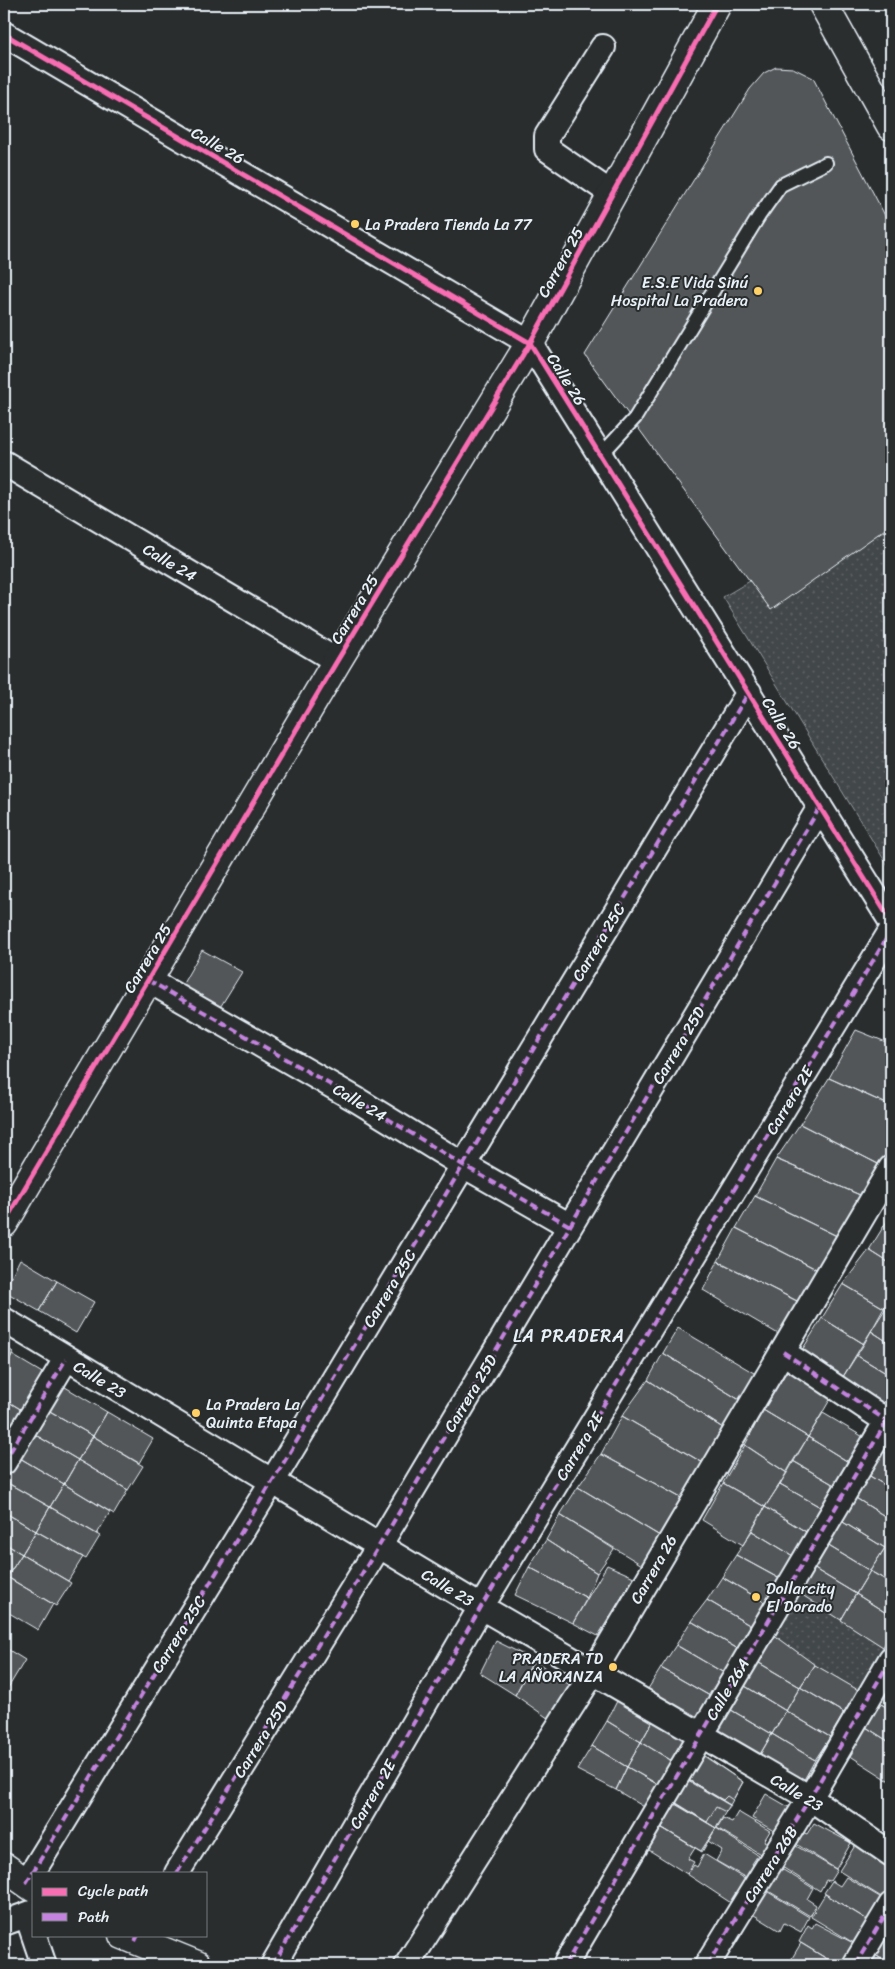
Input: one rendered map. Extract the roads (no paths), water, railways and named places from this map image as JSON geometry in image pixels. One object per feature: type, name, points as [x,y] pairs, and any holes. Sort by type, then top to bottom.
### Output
[{"type":"street","name":"Carrera 25","points":[[4,1223],[337,661],[530,343],[716,4]]},
{"type":"street","points":[[823,4],[891,126]]},
{"type":"street","name":"Calle 26","points":[[4,34],[530,343],[891,921]]},
{"type":"street","points":[[603,47],[547,136],[547,150],[612,194]]},
{"type":"street","name":"Calle 24","points":[[4,463],[337,661]]},
{"type":"street","name":"Carrera 25C","points":[[38,1872],[749,692]]},
{"type":"street","name":"Carrera 25D","points":[[178,1872],[379,1546],[820,807]]},
{"type":"street","name":"Carrera 2E","points":[[273,1965],[481,1607],[891,931]]},
{"type":"street","name":"Calle 24","points":[[148,980],[358,1100],[463,1165],[570,1226]]},
{"type":"street","name":"Carrera 26","points":[[407,1965],[594,1671],[891,1168]]},
{"type":"street","name":"Calle 23","points":[[4,1320],[481,1607],[810,1798],[891,1854]]},
{"type":"street","points":[[782,1352],[890,1420]]},
{"type":"street","points":[[4,1462],[66,1359]]},
{"type":"street","name":"Calle 26A","points":[[564,1965],[700,1734],[890,1420]]},
{"type":"street","name":"Carrera 26B","points":[[707,1965],[810,1798],[891,1659]]},
{"type":"street","points":[[4,1867],[30,1886]]},
{"type":"street","points":[[855,1965],[891,1905]]},
{"type":"street","points":[[4,1923],[30,1913]]},
{"type":"street","points":[[36,1936],[44,1965]]},
{"type":"street","points":[[132,1937],[197,1965]]},
{"type":"lane","points":[[600,456],[635,418],[759,216],[781,185],[826,163]]},
{"type":"place","name":"La Pradera Tienda La 77","points":[[355,224]]},
{"type":"place","name":"E.S.E Vida Sinú Hospital La Pradera","points":[[758,291]]},
{"type":"place","name":"La Pradera La Quinta Etapa","points":[[196,1413]]},
{"type":"place","name":"Dollarcity El Dorado","points":[[756,1597]]},
{"type":"place","name":"PRADERA TD LA AÑORANZA","points":[[613,1667]]},
{"type":"district","name":"LA PRADERA","points":[[569,1336]]}]
